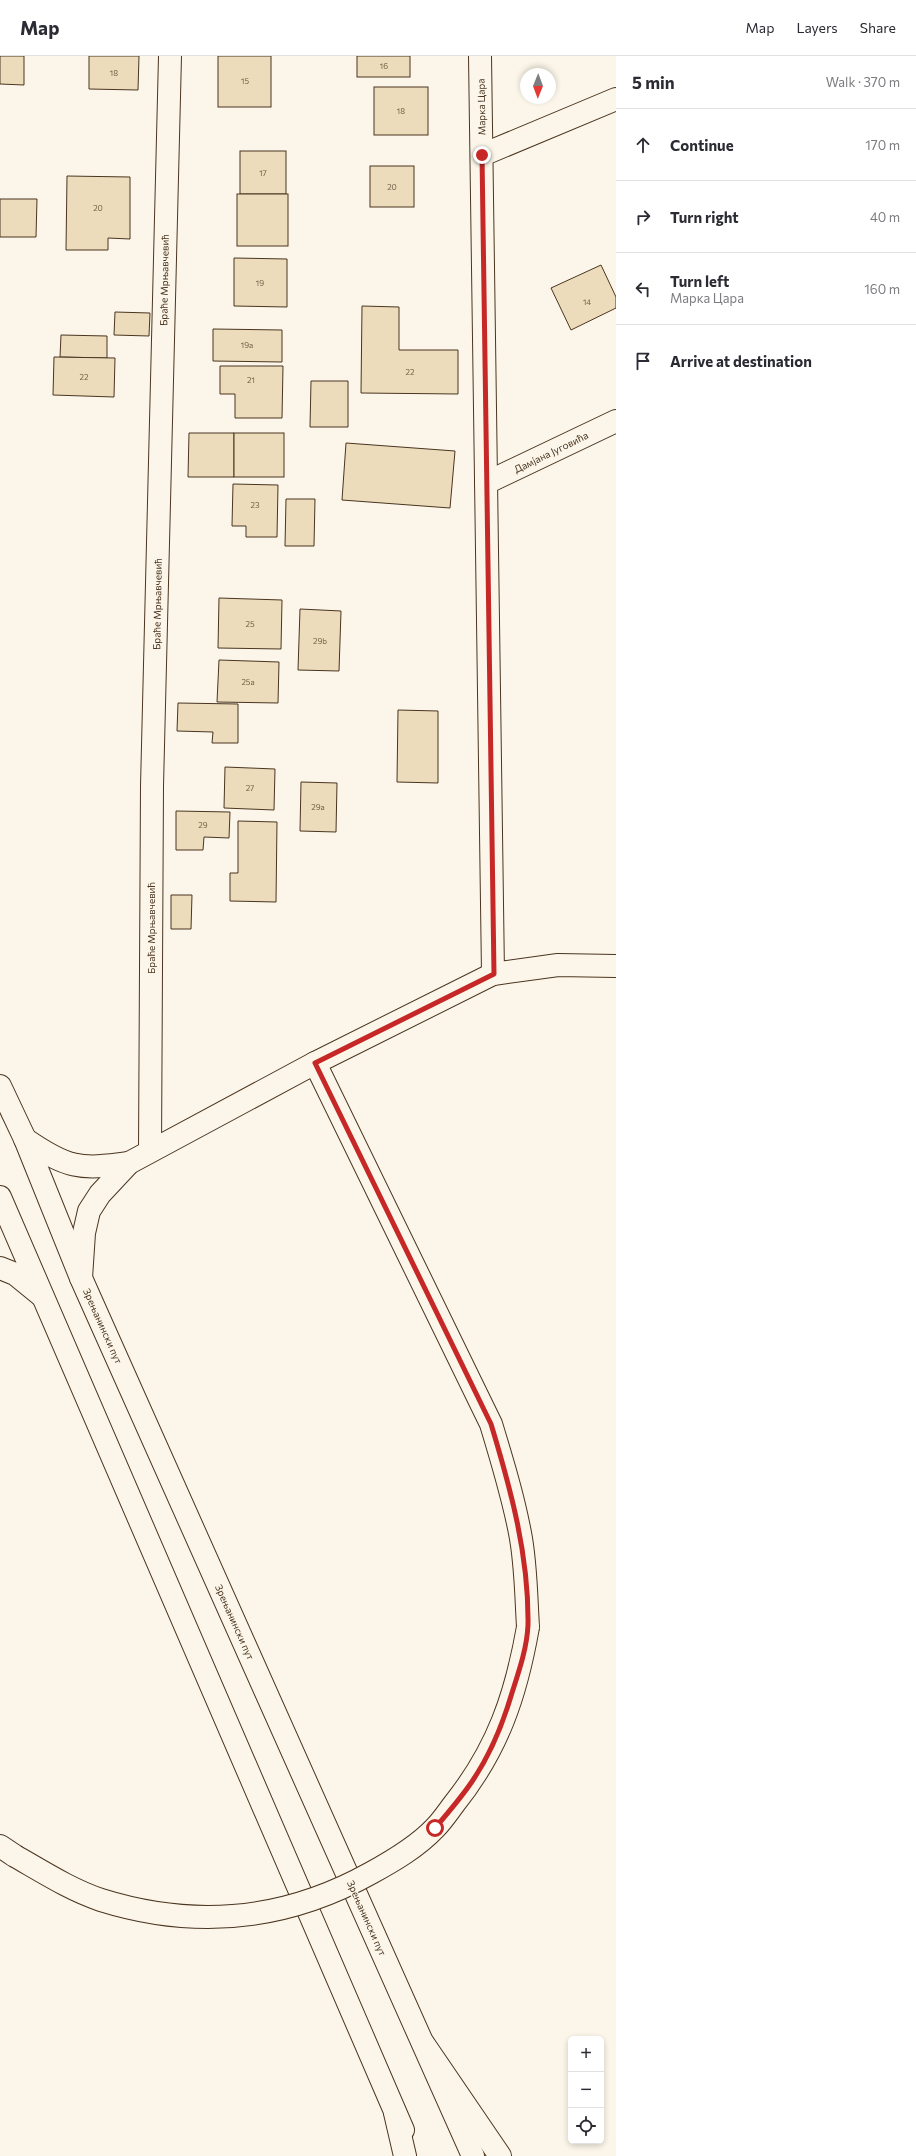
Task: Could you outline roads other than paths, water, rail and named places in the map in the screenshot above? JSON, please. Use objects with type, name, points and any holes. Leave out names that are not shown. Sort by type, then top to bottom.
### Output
[{"type":"main road","name":"Браће Мрњавчевић","points":[[150,1151],[152,786],[170,56]]},
{"type":"main road","name":"Марка Цара","points":[[480,56],[494,974]]},
{"type":"main road","points":[[482,155],[616,99]]},
{"type":"main road","name":"Дамјана Југовића","points":[[486,483],[616,421]]},
{"type":"main road","points":[[81,1278],[84,1233],[89,1210],[100,1194],[129,1163],[315,1063],[494,974],[558,965],[616,966]]},
{"type":"main road","points":[[8,1851],[57,1880],[99,1899],[142,1911],[192,1917],[224,1918],[271,1912],[319,1898],[356,1882],[394,1861],[435,1828],[471,1783],[502,1726],[521,1666],[528,1626],[526,1577],[521,1534],[509,1483],[491,1424],[315,1063]]},
{"type":"main road","name":"Зрењанински пут","points":[[0,1086],[26,1139],[81,1278],[473,2156]]},
{"type":"main road","points":[[26,1139],[52,1157],[69,1164],[90,1168],[129,1163]]},
{"type":"main road","points":[[0,1197],[415,2156]]},
{"type":"main road","points":[[0,1268],[15,1274],[45,1299]]},
{"type":"main road","points":[[423,2043],[500,2156]]},
{"type":"main road","points":[[396,2113],[405,2156]]}]
